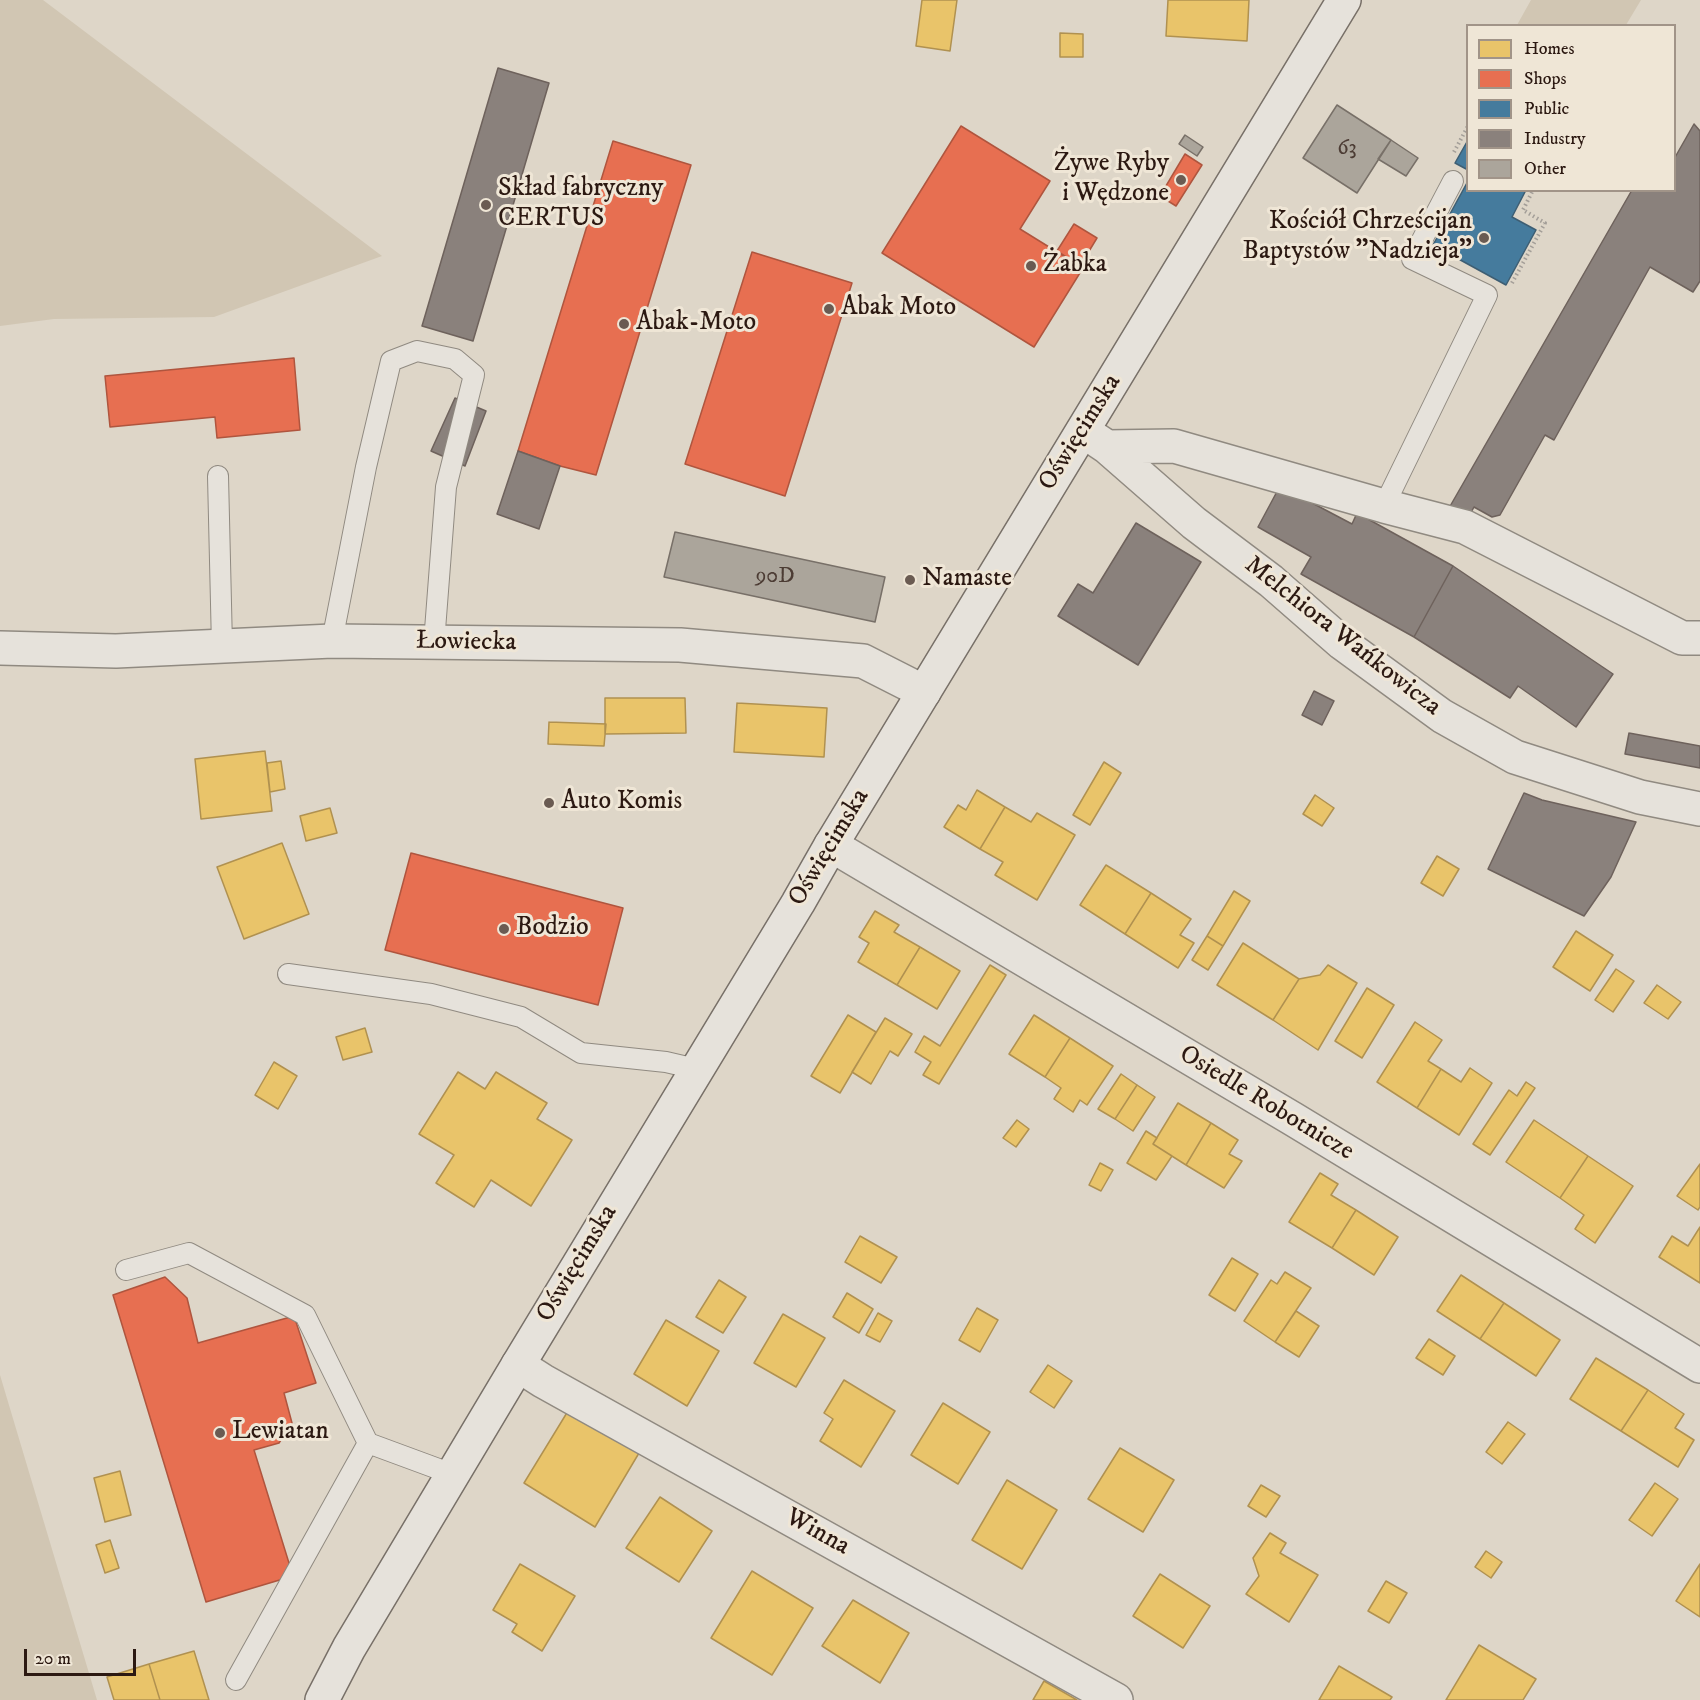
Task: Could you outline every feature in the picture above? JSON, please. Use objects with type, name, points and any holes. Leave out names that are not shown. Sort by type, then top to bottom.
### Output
[{"type":"street","name":"Oświęcimska","points":[[322,1700],[348,1648],[924,692],[1095,439],[1344,0]]},
{"type":"street","points":[[1095,439],[1174,446],[1466,527],[1682,638],[1700,638]]},
{"type":"street","name":"Melchiora Wańkowicza","points":[[1095,439],[1194,523],[1271,581],[1342,643],[1442,716],[1515,757],[1640,797],[1700,809]]},
{"type":"street","name":"Łowiecka","points":[[0,648],[116,651],[332,641],[680,645],[863,661],[924,692]]},
{"type":"street","name":"Osiedle Robotnicze","points":[[831,845],[1293,1119],[1700,1366]]},
{"type":"street","name":"Winna","points":[[518,1365],[564,1393],[1116,1700]]},
{"type":"lane","points":[[1384,506],[1487,295],[1412,259],[1453,181]]},
{"type":"lane","points":[[332,641],[366,467],[391,362],[417,351],[455,359],[474,375],[446,487],[434,643]]},
{"type":"lane","points":[[218,476],[222,646]]},
{"type":"lane","points":[[288,974],[431,994],[521,1017],[581,1053],[666,1062],[696,1069]]},
{"type":"lane","points":[[126,1270],[189,1253],[304,1315],[368,1443],[452,1474]]},
{"type":"lane","points":[[236,1680],[368,1443]]},
{"type":"path","points":[[1487,295],[1509,289],[1545,223],[1523,210],[1532,192]]},
{"type":"shaded area","points":[[0,0],[43,0],[382,256],[214,317],[54,319],[0,326]]},
{"type":"shaded area","points":[[1531,0],[1641,0],[1627,24],[1518,24]]},
{"type":"shaded area","points":[[0,1375],[97,1700],[0,1700]]},
{"type":"building: Homes","points":[[922,0],[957,0],[950,51],[916,46]]},
{"type":"building: Homes","points":[[1168,0],[1249,0],[1247,41],[1166,36]]},
{"type":"building: Homes","points":[[1060,33],[1083,34],[1083,57],[1060,57]]},
{"type":"building: Homes","points":[[605,698],[685,698],[686,733],[605,734]]},
{"type":"building: Homes","points":[[737,703],[827,708],[824,757],[734,752]]},
{"type":"building: Homes","points":[[549,722],[606,724],[604,746],[548,744]]},
{"type":"building: Homes","points":[[265,751],[272,811],[201,819],[195,759]]},
{"type":"building: Homes","points":[[281,761],[285,789],[270,792],[267,763]]},
{"type":"building: Homes","points":[[1104,762],[1121,773],[1090,825],[1073,815]]},
{"type":"building: Homes","points":[[977,790],[1005,807],[980,849],[944,827],[958,805],[966,810]]},
{"type":"building: Homes","points":[[1315,795],[1334,808],[1322,826],[1303,814]]},
{"type":"building: Homes","points":[[1005,807],[1031,822],[1037,813],[1075,835],[1037,900],[995,875],[1003,862],[980,849]]},
{"type":"building: Homes","points":[[330,808],[337,833],[306,841],[300,816]]},
{"type":"building: Homes","points":[[282,843],[309,914],[244,939],[217,867]]},
{"type":"building: Homes","points":[[1437,856],[1459,869],[1443,896],[1421,883]]},
{"type":"building: Homes","points":[[1106,865],[1151,893],[1125,934],[1080,905]]},
{"type":"building: Homes","points":[[1234,891],[1250,901],[1223,946],[1207,936]]},
{"type":"building: Homes","points":[[1151,893],[1191,919],[1180,935],[1194,943],[1178,968],[1125,934]]},
{"type":"building: Homes","points":[[875,911],[899,925],[894,932],[920,947],[897,985],[858,962],[869,943],[859,937]]},
{"type":"building: Homes","points":[[1576,931],[1613,955],[1590,991],[1553,967]]},
{"type":"building: Homes","points":[[1207,936],[1223,946],[1208,970],[1192,960]]},
{"type":"building: Homes","points":[[1243,943],[1299,979],[1273,1020],[1217,985]]},
{"type":"building: Homes","points":[[920,947],[960,971],[937,1009],[897,985]]},
{"type":"building: Homes","points":[[990,965],[1006,975],[939,1084],[923,1075],[931,1062],[915,1052],[924,1036],[940,1046]]},
{"type":"building: Homes","points":[[1328,965],[1357,983],[1318,1050],[1273,1020],[1299,979],[1320,975]]},
{"type":"building: Homes","points":[[1616,969],[1634,981],[1613,1012],[1595,1000]]},
{"type":"building: Homes","points":[[1657,985],[1681,1002],[1668,1019],[1644,1003]]},
{"type":"building: Homes","points":[[1367,988],[1394,1005],[1362,1058],[1335,1041]]},
{"type":"building: Homes","points":[[848,1015],[876,1032],[840,1093],[811,1076]]},
{"type":"building: Homes","points":[[1034,1015],[1070,1038],[1045,1077],[1009,1054]]},
{"type":"building: Homes","points":[[885,1018],[912,1034],[898,1056],[890,1051],[871,1084],[852,1072]]},
{"type":"building: Homes","points":[[1415,1022],[1442,1040],[1428,1061],[1441,1069],[1417,1108],[1377,1082]]},
{"type":"building: Homes","points":[[365,1028],[372,1052],[343,1060],[336,1037]]},
{"type":"building: Homes","points":[[1070,1038],[1113,1066],[1087,1105],[1080,1100],[1073,1112],[1054,1099],[1061,1088],[1045,1077]]},
{"type":"building: Homes","points":[[274,1062],[297,1076],[278,1109],[255,1095]]},
{"type":"building: Homes","points":[[1470,1068],[1492,1083],[1459,1135],[1417,1108],[1441,1069],[1461,1082]]},
{"type":"building: Homes","points":[[458,1072],[485,1089],[496,1072],[547,1103],[537,1119],[572,1140],[531,1206],[491,1180],[474,1207],[436,1183],[454,1155],[419,1134]]},
{"type":"building: Homes","points":[[1121,1074],[1137,1085],[1115,1119],[1098,1109]]},
{"type":"building: Homes","points":[[1526,1082],[1535,1088],[1490,1155],[1473,1144],[1509,1090],[1517,1096]]},
{"type":"building: Homes","points":[[1137,1085],[1155,1097],[1133,1131],[1115,1119]]},
{"type":"building: Homes","points":[[1178,1103],[1211,1123],[1186,1165],[1153,1144]]},
{"type":"building: Homes","points":[[1017,1120],[1029,1129],[1016,1147],[1003,1138]]},
{"type":"building: Homes","points":[[1534,1120],[1588,1156],[1560,1198],[1506,1162]]},
{"type":"building: Homes","points":[[1211,1123],[1238,1140],[1229,1154],[1242,1161],[1224,1188],[1186,1165]]},
{"type":"building: Homes","points":[[1146,1131],[1157,1138],[1153,1144],[1172,1156],[1156,1180],[1127,1163]]},
{"type":"building: Homes","points":[[1588,1156],[1633,1186],[1595,1243],[1575,1229],[1584,1215],[1560,1198]]},
{"type":"building: Homes","points":[[1100,1163],[1113,1170],[1101,1191],[1089,1185]]},
{"type":"building: Homes","points":[[1700,1164],[1700,1207],[1698,1210],[1677,1196]]},
{"type":"building: Homes","points":[[1320,1173],[1338,1184],[1331,1195],[1356,1210],[1332,1248],[1289,1222]]},
{"type":"building: Homes","points":[[1356,1210],[1398,1237],[1374,1275],[1332,1248]]},
{"type":"building: Homes","points":[[1700,1227],[1700,1283],[1659,1257],[1672,1236],[1688,1246]]},
{"type":"building: Homes","points":[[860,1236],[897,1257],[881,1283],[845,1262]]},
{"type":"building: Homes","points":[[1232,1258],[1258,1274],[1235,1311],[1209,1295]]},
{"type":"building: Homes","points":[[1285,1272],[1311,1288],[1275,1342],[1244,1321],[1271,1280],[1277,1284]]},
{"type":"building: Homes","points":[[1461,1275],[1504,1303],[1480,1339],[1437,1311]]},
{"type":"building: Homes","points":[[719,1280],[746,1297],[723,1333],[696,1317]]},
{"type":"building: Homes","points":[[847,1293],[873,1309],[859,1333],[833,1317]]},
{"type":"building: Homes","points":[[1504,1303],[1560,1340],[1536,1376],[1480,1339]]},
{"type":"building: Homes","points":[[977,1308],[998,1320],[980,1352],[959,1340]]},
{"type":"building: Homes","points":[[1296,1311],[1319,1326],[1299,1357],[1275,1342]]},
{"type":"building: Homes","points":[[878,1313],[892,1321],[880,1342],[866,1335]]},
{"type":"building: Homes","points":[[783,1314],[825,1338],[796,1387],[754,1363]]},
{"type":"building: Homes","points":[[666,1320],[719,1351],[687,1406],[634,1374]]},
{"type":"building: Homes","points":[[1429,1339],[1455,1356],[1443,1375],[1416,1358]]},
{"type":"building: Homes","points":[[1596,1358],[1648,1390],[1621,1431],[1570,1399]]},
{"type":"building: Homes","points":[[1048,1365],[1072,1381],[1054,1408],[1030,1392]]},
{"type":"building: Homes","points":[[844,1380],[895,1411],[861,1467],[820,1441],[833,1419],[824,1413]]},
{"type":"building: Homes","points":[[1648,1390],[1684,1414],[1675,1428],[1694,1440],[1678,1467],[1621,1431]]},
{"type":"building: Homes","points":[[943,1403],[990,1432],[958,1484],[911,1455]]},
{"type":"building: Homes","points":[[568,1411],[639,1453],[595,1527],[524,1483]]},
{"type":"building: Homes","points":[[1508,1422],[1525,1434],[1502,1464],[1486,1452]]},
{"type":"building: Homes","points":[[1120,1448],[1174,1480],[1143,1532],[1088,1499]]},
{"type":"building: Homes","points":[[120,1471],[131,1515],[105,1522],[94,1478]]},
{"type":"building: Homes","points":[[1007,1480],[1057,1510],[1022,1569],[972,1540]]},
{"type":"building: Homes","points":[[1655,1483],[1678,1499],[1652,1536],[1629,1520]]},
{"type":"building: Homes","points":[[1261,1485],[1280,1496],[1266,1517],[1248,1506]]},
{"type":"building: Homes","points":[[660,1497],[712,1531],[679,1582],[626,1548]]},
{"type":"building: Homes","points":[[1270,1533],[1286,1543],[1280,1553],[1318,1575],[1289,1622],[1246,1594],[1259,1576],[1253,1558]]},
{"type":"building: Homes","points":[[110,1540],[119,1568],[105,1573],[96,1545]]},
{"type":"building: Homes","points":[[1486,1551],[1502,1562],[1491,1578],[1475,1567]]},
{"type":"building: Homes","points":[[520,1564],[575,1596],[542,1651],[512,1632],[517,1624],[493,1610]]},
{"type":"building: Homes","points":[[1700,1564],[1700,1617],[1676,1601]]},
{"type":"building: Homes","points":[[752,1571],[813,1608],[772,1675],[711,1638]]},
{"type":"building: Homes","points":[[1160,1574],[1210,1606],[1183,1648],[1133,1616]]},
{"type":"building: Homes","points":[[1386,1581],[1407,1593],[1389,1623],[1368,1611]]},
{"type":"building: Homes","points":[[853,1600],[909,1633],[880,1683],[822,1646]]},
{"type":"building: Homes","points":[[1479,1645],[1536,1679],[1523,1700],[1446,1700]]},
{"type":"building: Homes","points":[[194,1651],[209,1700],[160,1700],[149,1664]]},
{"type":"building: Homes","points":[[149,1664],[160,1700],[114,1700],[107,1677]]},
{"type":"building: Homes","points":[[1339,1666],[1392,1697],[1390,1700],[1319,1700]]},
{"type":"building: Homes","points":[[1044,1681],[1077,1700],[1033,1700]]},
{"type":"building: Shops","points":[[961,126],[1050,181],[1020,229],[1083,268],[1034,347],[882,253]]},
{"type":"building: Shops","points":[[613,141],[691,165],[596,475],[560,466],[518,451]]},
{"type":"building: Shops","name":"Żywe Ryby i Wędzone","points":[[1185,154],[1202,165],[1176,206],[1160,196]]},
{"type":"building: Shops","points":[[1074,224],[1097,238],[1080,266],[1057,251]]},
{"type":"building: Shops","points":[[752,252],[852,283],[785,496],[685,464]]},
{"type":"building: Shops","points":[[294,358],[300,430],[217,438],[215,417],[110,427],[105,376]]},
{"type":"building: Shops","name":"Bodzio","points":[[411,853],[623,908],[598,1005],[385,950]]},
{"type":"building: Shops","name":"Lewiatan","points":[[165,1277],[187,1298],[198,1343],[294,1316],[316,1383],[284,1393],[292,1423],[279,1443],[254,1450],[293,1576],[206,1602],[113,1295]]},
{"type":"building: Public","name":"Kościół Chrześcijan Baptystów \"Nadzieja\"","points":[[1466,144],[1466,169],[1455,163]]},
{"type":"building: Public","name":"Kościół Chrześcijan Baptystów \"Nadzieja\"","points":[[1466,185],[1466,192],[1525,192],[1512,217],[1536,230],[1506,285],[1433,245]]},
{"type":"building: Industry","name":"Skład fabryczny CERTUS","points":[[498,68],[549,83],[473,341],[422,326]]},
{"type":"building: Industry","points":[[1694,124],[1700,131],[1700,281],[1693,292],[1650,267],[1554,440],[1545,435],[1500,515],[1492,517],[1474,507],[1468,518],[1449,508],[1631,192],[1676,192],[1676,156]]},
{"type":"building: Industry","points":[[455,398],[486,411],[465,466],[431,451]]},
{"type":"building: Industry","points":[[518,451],[560,466],[539,529],[497,514]]},
{"type":"building: Industry","points":[[1280,486],[1352,524],[1357,513],[1453,566],[1414,637],[1301,574],[1311,557],[1258,527]]},
{"type":"building: Industry","points":[[1136,523],[1201,562],[1138,665],[1058,616],[1078,584],[1093,593]]},
{"type":"building: Industry","points":[[1453,566],[1613,674],[1576,727],[1518,686],[1510,698],[1414,637]]},
{"type":"building: Industry","points":[[1314,691],[1334,701],[1322,725],[1302,715]]},
{"type":"building: Industry","points":[[1629,733],[1700,746],[1700,768],[1625,754]]},
{"type":"building: Industry","points":[[1524,793],[1542,800],[1636,822],[1611,877],[1584,916],[1488,869]]},
{"type":"building: Other","points":[[1337,105],[1391,140],[1357,193],[1303,158]]},
{"type":"building: Other","points":[[1185,135],[1203,147],[1197,156],[1179,144]]},
{"type":"building: Other","points":[[1391,140],[1418,158],[1406,176],[1378,159]]},
{"type":"building: Other","points":[[675,532],[885,577],[875,622],[664,577]]},
{"type":"place","name":"Żywe Ryby i Wędzone","points":[[1181,180]]},
{"type":"place","name":"Skład fabryczny CERTUS","points":[[486,205]]},
{"type":"place","name":"Kościół Chrześcijan Baptystów \"Nadzieja\"","points":[[1484,238]]},
{"type":"place","name":"Żabka","points":[[1031,266]]},
{"type":"place","name":"Abak Moto","points":[[829,309]]},
{"type":"place","name":"Abak-Moto","points":[[624,324]]},
{"type":"place","name":"Namaste","points":[[910,580]]},
{"type":"place","name":"Auto Komis","points":[[549,803]]},
{"type":"place","name":"Bodzio","points":[[504,929]]},
{"type":"place","name":"Lewiatan","points":[[220,1433]]}]
